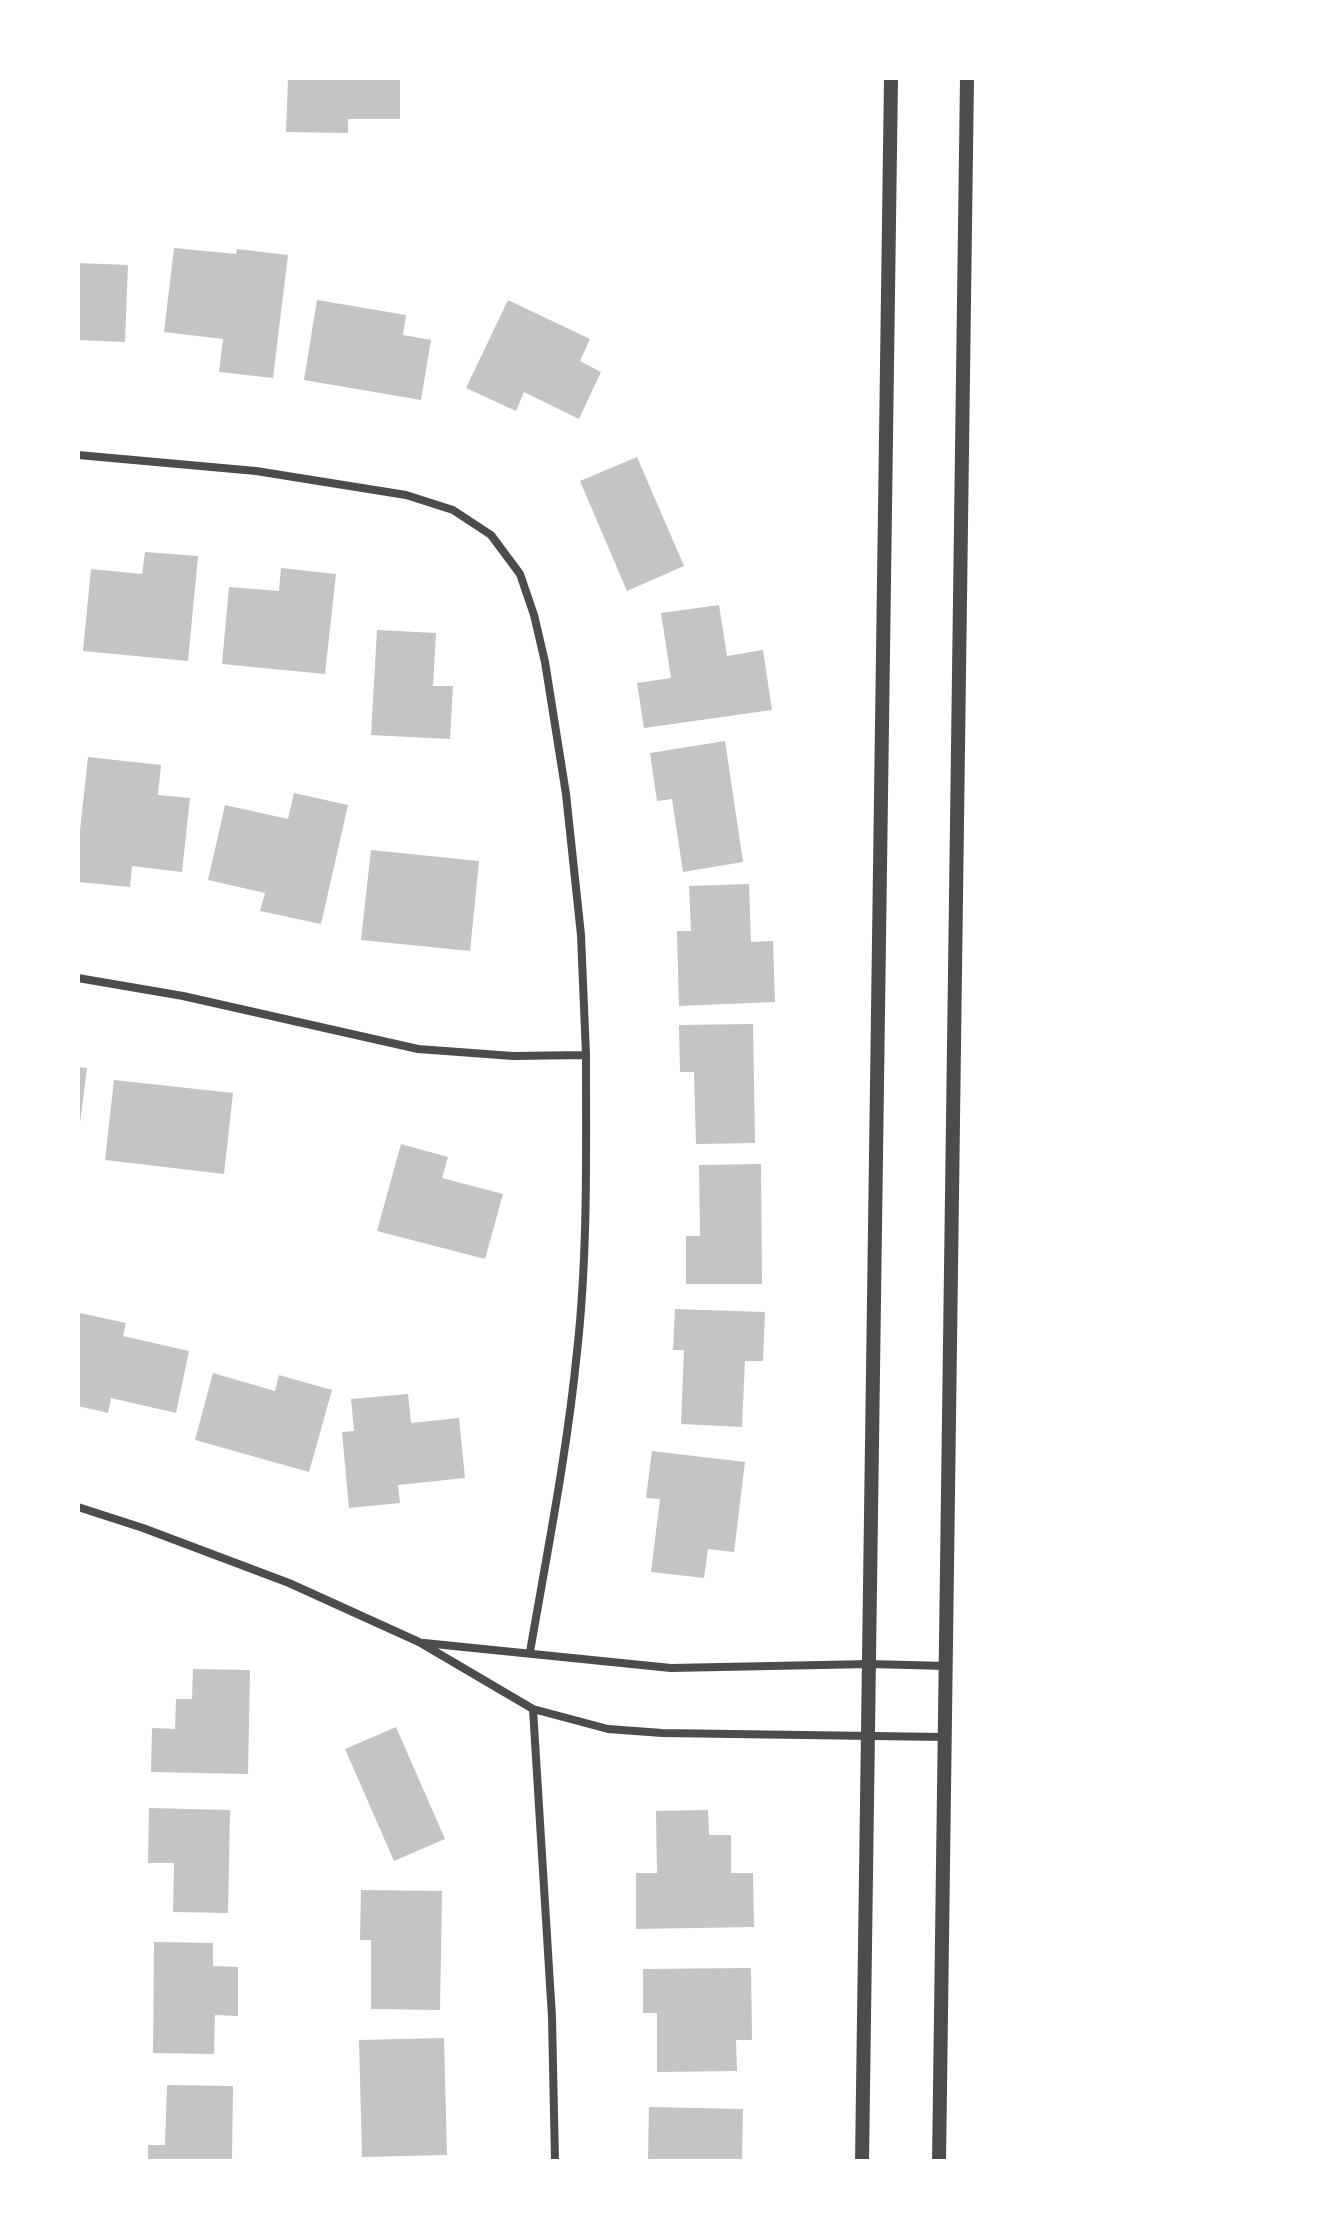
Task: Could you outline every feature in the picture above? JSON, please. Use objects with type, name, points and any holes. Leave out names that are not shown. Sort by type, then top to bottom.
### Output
[{"type":"street","points":[[862,2161],[891,78]]},
{"type":"street","points":[[939,2161],[967,78]]},
{"type":"street","points":[[78,455],[256,471],[406,495],[453,510],[491,535],[520,574],[545,662],[566,794],[580,919],[586,1055],[587,1203],[578,1350],[565,1454],[530,1652]]},
{"type":"street","points":[[78,978],[183,996],[418,1049],[513,1056],[586,1055]]},
{"type":"street","points":[[78,1508],[143,1528],[289,1583],[419,1642],[533,1709],[608,1729],[662,1733],[944,1737]]},
{"type":"street","points":[[419,1642],[671,1668],[870,1664],[946,1666]]},
{"type":"street","points":[[533,1709],[552,2017],[555,2161]]},
{"type":"building","points":[[288,78],[400,78],[400,119],[348,119],[348,133],[286,132]]},
{"type":"building","points":[[174,248],[236,254],[237,249],[288,255],[273,378],[219,372],[223,339],[164,332]]},
{"type":"building","points":[[78,263],[128,265],[125,342],[78,340]]},
{"type":"building","points":[[317,300],[406,315],[403,335],[431,340],[421,400],[304,380]]},
{"type":"building","points":[[508,300],[590,339],[580,361],[601,372],[579,419],[524,392],[516,411],[466,388]]},
{"type":"building","points":[[637,457],[684,566],[627,591],[580,481]]},
{"type":"building","points":[[145,552],[198,556],[188,661],[83,651],[91,569],[142,574]]},
{"type":"building","points":[[281,568],[336,574],[325,674],[222,664],[229,587],[279,591]]},
{"type":"building","points":[[719,605],[727,656],[763,650],[772,710],[644,728],[637,683],[671,678],[661,613]]},
{"type":"building","points":[[377,630],[436,633],[433,686],[453,686],[450,739],[371,735]]},
{"type":"building","points":[[725,741],[743,862],[683,872],[672,799],[657,801],[650,753]]},
{"type":"building","points":[[88,757],[161,765],[158,795],[190,798],[182,872],[132,866],[130,887],[78,882],[78,849]]},
{"type":"building","points":[[294,793],[348,805],[321,924],[260,911],[265,893],[208,880],[225,805],[288,819]]},
{"type":"building","points":[[371,850],[479,861],[470,951],[361,940]]},
{"type":"building","points":[[749,884],[751,942],[773,941],[775,1002],[679,1006],[677,931],[691,931],[689,886]]},
{"type":"building","points":[[753,1024],[755,1143],[696,1144],[694,1072],[680,1072],[679,1025]]},
{"type":"building","points":[[78,1067],[87,1068],[80,1123],[78,1123]]},
{"type":"building","points":[[114,1080],[233,1093],[224,1174],[105,1160]]},
{"type":"building","points":[[401,1144],[448,1157],[442,1178],[503,1194],[485,1259],[377,1231]]},
{"type":"building","points":[[761,1164],[762,1284],[686,1284],[686,1236],[700,1236],[699,1165]]},
{"type":"building","points":[[675,1309],[765,1312],[763,1361],[745,1361],[742,1427],[681,1424],[684,1350],[673,1350]]},
{"type":"building","points":[[80,1313],[126,1323],[123,1336],[189,1351],[176,1413],[111,1398],[108,1413],[78,1406]]},
{"type":"building","points":[[213,1373],[275,1391],[279,1375],[332,1390],[309,1472],[195,1440]]},
{"type":"building","points":[[408,1394],[411,1423],[459,1418],[465,1478],[398,1485],[400,1503],[349,1508],[342,1432],[354,1431],[351,1399]]},
{"type":"building","points":[[652,1451],[745,1462],[734,1552],[708,1549],[704,1578],[651,1572],[660,1499],[646,1498]]},
{"type":"building","points":[[193,1669],[250,1670],[248,1774],[151,1772],[152,1728],[175,1729],[176,1699],[192,1699]]},
{"type":"building","points":[[396,1727],[445,1839],[394,1861],[345,1749]]},
{"type":"building","points":[[149,1808],[230,1810],[228,1913],[173,1912],[174,1863],[148,1863]]},
{"type":"building","points":[[708,1810],[709,1835],[731,1835],[731,1873],[753,1873],[754,1927],[636,1929],[636,1873],[657,1873],[656,1811]]},
{"type":"building","points":[[361,1890],[442,1891],[440,2010],[371,2009],[371,1940],[360,1940]]},
{"type":"building","points":[[154,1942],[213,1943],[213,1966],[238,1967],[238,2016],[215,2015],[214,2054],[153,2053]]},
{"type":"building","points":[[751,1968],[752,2040],[736,2040],[737,2071],[657,2072],[657,2013],[643,2013],[643,1969]]},
{"type":"building","points":[[444,2038],[447,2155],[362,2157],[359,2040]]},
{"type":"building","points":[[167,2085],[233,2086],[232,2161],[148,2161],[148,2145],[165,2145]]},
{"type":"building","points":[[649,2107],[743,2109],[742,2161],[648,2161]]}]
